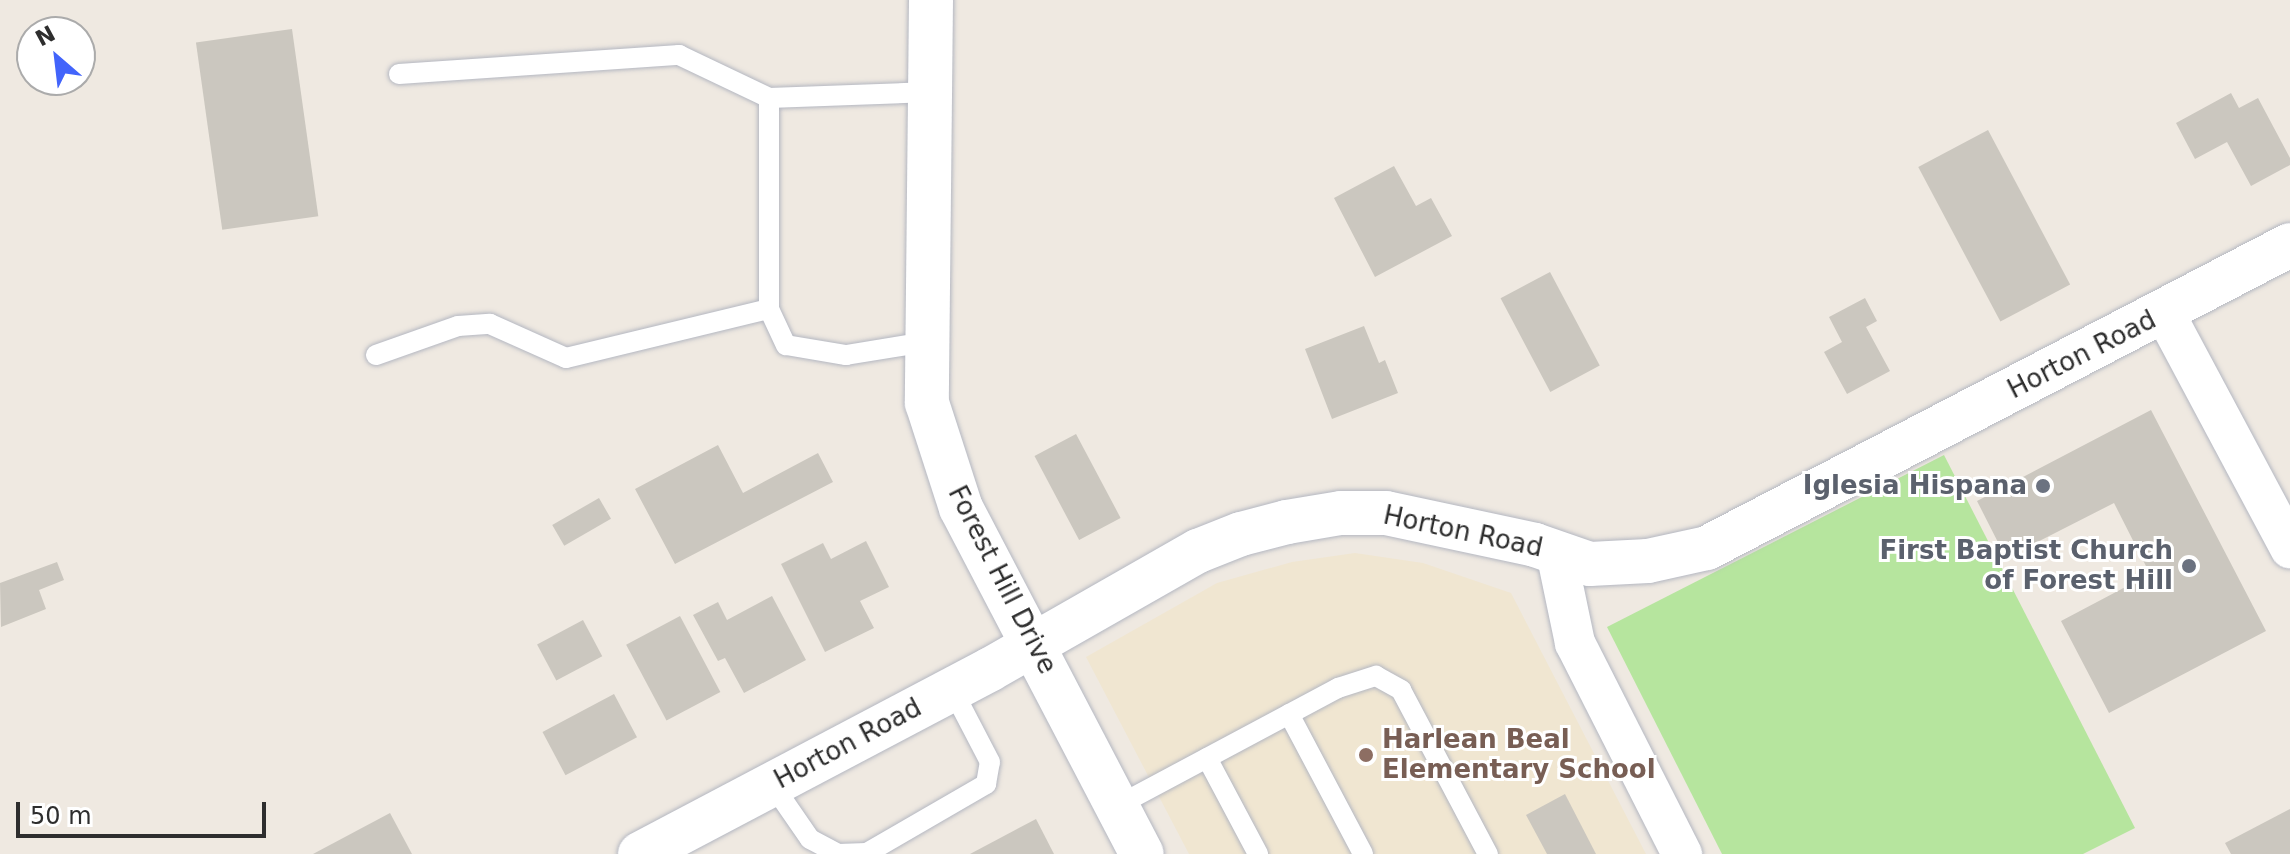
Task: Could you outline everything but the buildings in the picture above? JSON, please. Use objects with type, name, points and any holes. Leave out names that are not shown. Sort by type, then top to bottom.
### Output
[{"type":"street","name":"Forest Hill Drive","points":[[931,0],[925,342],[927,403],[961,508],[1142,854]]},
{"type":"street","name":"Horton Road","points":[[640,854],[952,689],[1198,551],[1287,522],[1341,513],[1386,513],[1556,552],[1590,564],[1648,561],[1707,548],[2290,245]]},
{"type":"street","points":[[2164,312],[2290,548]]},
{"type":"street","points":[[1556,552],[1575,643],[1682,854]]},
{"type":"lane","points":[[399,74],[679,55],[769,98],[930,92]]},
{"type":"lane","points":[[769,98],[769,309],[786,345],[846,355],[925,342]]},
{"type":"lane","points":[[376,355],[458,326],[490,324],[566,358],[769,309]]},
{"type":"lane","points":[[1117,806],[1338,688],[1376,676],[1401,690],[1488,854]]},
{"type":"lane","points":[[772,784],[810,839],[838,854],[867,853],[986,784],[990,762],[952,689]]},
{"type":"lane","points":[[1289,714],[1363,854]]},
{"type":"lane","points":[[1207,758],[1258,854]]},
{"type":"shaded area","name":"Harlean Beal Elementary School","points":[[1355,553],[1423,563],[1511,593],[1646,854],[1189,854],[1086,657],[1217,583],[1292,562]]},
{"type":"green space","points":[[1944,455],[2135,828],[2083,854],[1722,854],[1607,627]]},
{"type":"place","name":"Iglesia Hispana","points":[[2043,486]]},
{"type":"place","name":"First Baptist Church of Forest Hill","points":[[2189,566]]},
{"type":"place","name":"Harlean Beal Elementary School","points":[[1366,755]]}]
